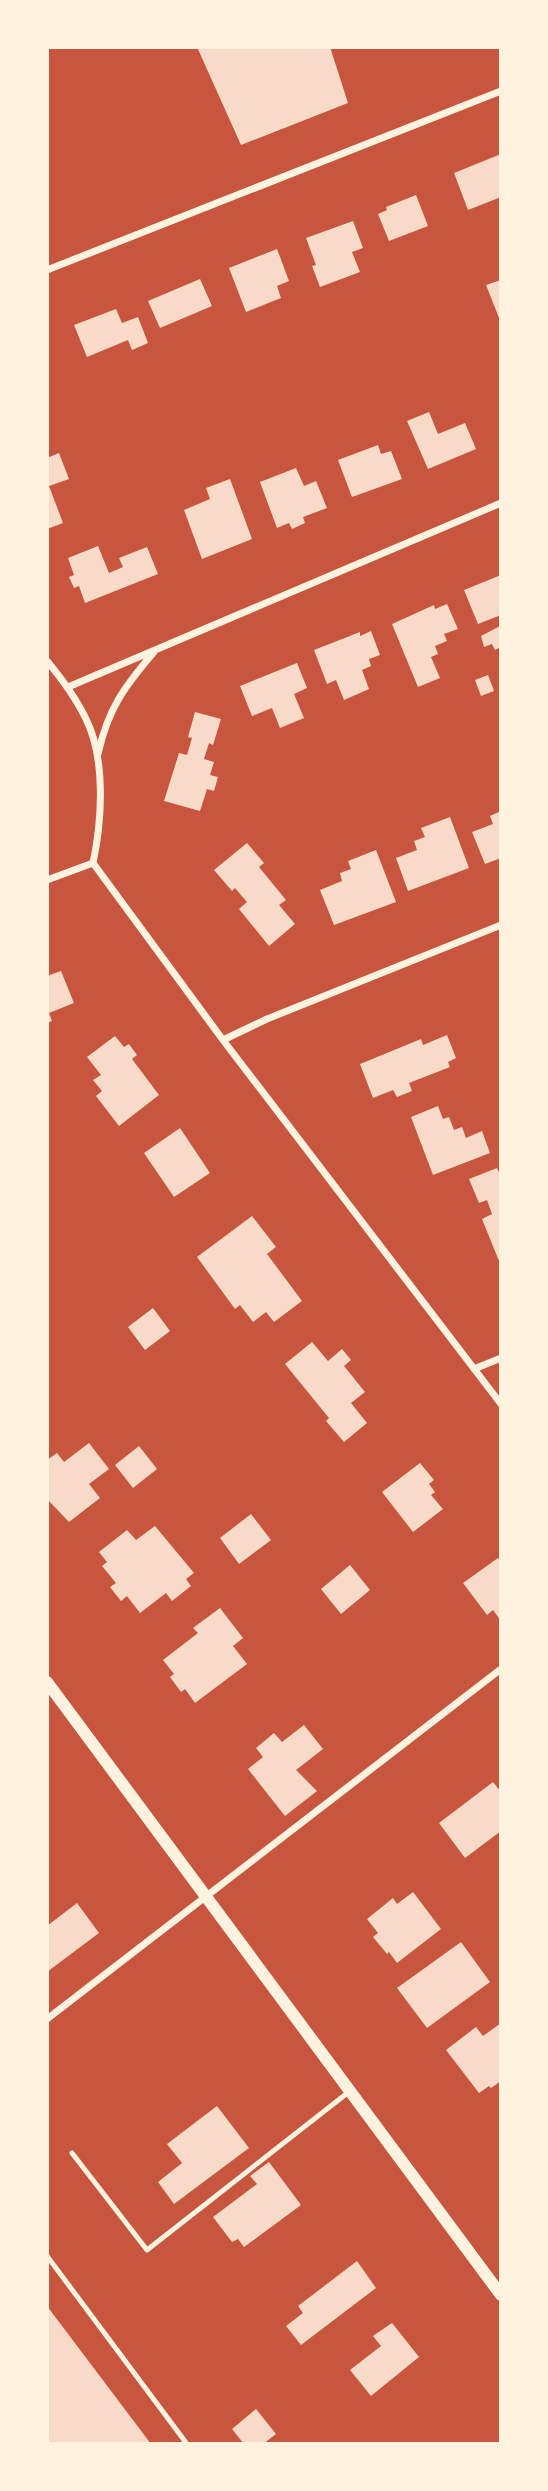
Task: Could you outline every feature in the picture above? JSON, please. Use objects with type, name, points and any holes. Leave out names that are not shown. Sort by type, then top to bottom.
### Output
[{"type":"street","points":[[47,270],[501,90]]},
{"type":"street","points":[[68,687],[501,503]]},
{"type":"street","points":[[97,758],[105,723],[126,685],[156,649]]},
{"type":"street","points":[[47,660],[68,687],[88,722],[97,758],[101,802],[93,863],[223,1040],[501,1404]]},
{"type":"street","points":[[47,880],[93,863]]},
{"type":"street","points":[[223,1040],[267,1019],[501,925]]},
{"type":"street","points":[[474,1369],[501,1358]]},
{"type":"street","points":[[47,2019],[501,1669]]},
{"type":"street","points":[[47,1682],[501,2295]]},
{"type":"lane","points":[[72,2153],[147,2250],[350,2091]]},
{"type":"lane","points":[[47,2256],[187,2444]]},
{"type":"building","points":[[197,47],[330,47],[348,103],[241,145]]},
{"type":"building","points":[[501,154],[501,197],[468,210],[454,173]]},
{"type":"building","points":[[416,195],[428,226],[389,241],[378,214],[387,210],[386,207]]},
{"type":"building","points":[[353,221],[363,248],[352,252],[360,272],[320,287],[312,266],[316,265],[306,238]]},
{"type":"building","points":[[277,249],[289,281],[277,286],[281,298],[246,312],[229,268]]},
{"type":"building","points":[[200,279],[212,306],[160,328],[148,301]]},
{"type":"building","points":[[501,280],[501,323],[486,285]]},
{"type":"building","points":[[116,309],[122,323],[138,317],[148,343],[132,350],[128,340],[87,357],[74,325]]},
{"type":"building","points":[[429,412],[438,434],[465,423],[476,449],[428,469],[407,421]]},
{"type":"building","points":[[378,445],[381,454],[391,451],[402,479],[352,497],[338,460]]},
{"type":"building","points":[[59,453],[69,479],[49,486],[63,523],[47,529],[47,458]]},
{"type":"building","points":[[296,468],[304,486],[316,481],[327,508],[303,517],[305,523],[292,529],[289,523],[277,528],[260,482]]},
{"type":"building","points":[[230,479],[252,539],[202,559],[184,510],[210,499],[206,488]]},
{"type":"building","points":[[98,546],[109,573],[123,567],[119,558],[147,547],[158,574],[85,603],[79,586],[74,588],[69,577],[74,575],[68,558]]},
{"type":"building","points":[[501,575],[501,615],[478,624],[464,590]]},
{"type":"building","points":[[447,604],[458,629],[444,634],[447,641],[435,646],[438,654],[431,657],[440,678],[418,687],[392,624],[434,605],[435,609]]},
{"type":"building","points":[[500,626],[501,647],[495,650],[492,644],[484,647],[481,636]]},
{"type":"building","points":[[371,631],[380,655],[369,659],[371,666],[362,670],[369,689],[344,700],[336,680],[327,684],[314,650],[360,632],[360,636]]},
{"type":"building","points":[[297,663],[307,688],[294,694],[304,718],[280,728],[272,708],[252,716],[240,686]]},
{"type":"building","points":[[488,675],[494,691],[481,696],[475,680]]},
{"type":"building","points":[[195,712],[221,719],[213,745],[209,743],[204,759],[214,762],[210,775],[218,777],[214,791],[207,789],[200,811],[164,801],[179,753],[187,755],[192,738],[188,737]]},
{"type":"building","points":[[501,811],[501,858],[485,864],[472,832],[493,824],[490,816]]},
{"type":"building","points":[[450,817],[469,868],[408,891],[396,858],[417,850],[414,841],[425,837],[421,828]]},
{"type":"building","points":[[247,843],[264,863],[259,867],[286,900],[279,905],[295,924],[269,946],[239,909],[247,902],[235,888],[232,891],[214,870]]},
{"type":"building","points":[[376,850],[396,902],[334,925],[320,890],[342,881],[340,873],[351,869],[348,861]]},
{"type":"building","points":[[61,971],[74,1003],[49,1013],[52,1021],[47,1023],[47,976]]},
{"type":"building","points":[[447,1035],[456,1058],[448,1062],[450,1067],[409,1083],[412,1091],[397,1097],[393,1090],[373,1098],[360,1064],[421,1039],[423,1045]]},
{"type":"building","points":[[115,1036],[124,1047],[129,1044],[137,1055],[132,1059],[159,1095],[119,1126],[96,1096],[102,1091],[93,1080],[101,1075],[87,1057]]},
{"type":"building","points":[[438,1106],[443,1119],[449,1117],[454,1130],[462,1127],[466,1138],[482,1131],[490,1153],[433,1175],[411,1117]]},
{"type":"building","points":[[180,1128],[210,1173],[174,1197],[144,1153]]},
{"type":"building","points":[[497,1168],[501,1177],[501,1266],[482,1219],[492,1214],[487,1200],[479,1203],[469,1179]]},
{"type":"building","points":[[252,1216],[276,1247],[267,1254],[302,1301],[274,1322],[266,1312],[253,1322],[240,1305],[235,1309],[197,1257]]},
{"type":"building","points":[[153,1308],[170,1331],[145,1350],[128,1327]]},
{"type":"building","points":[[312,1342],[328,1361],[342,1349],[351,1360],[344,1366],[365,1392],[351,1403],[367,1423],[344,1442],[326,1421],[329,1418],[285,1364]]},
{"type":"building","points":[[89,1443],[109,1469],[89,1484],[100,1498],[69,1522],[47,1499],[47,1460],[57,1453],[64,1462]]},
{"type":"building","points":[[139,1446],[157,1469],[133,1488],[115,1465]]},
{"type":"building","points":[[420,1463],[434,1480],[429,1484],[435,1492],[431,1495],[443,1509],[413,1532],[382,1492]]},
{"type":"building","points":[[251,1514],[271,1540],[239,1564],[220,1538]]},
{"type":"building","points":[[155,1526],[194,1573],[186,1579],[191,1586],[172,1601],[166,1593],[140,1613],[127,1596],[121,1601],[110,1587],[116,1583],[102,1566],[107,1562],[99,1552],[127,1530],[136,1540]]},
{"type":"building","points":[[498,1558],[501,1562],[501,1621],[493,1610],[487,1615],[463,1583]]},
{"type":"building","points":[[350,1565],[370,1590],[341,1614],[321,1589]]},
{"type":"building","points":[[220,1608],[243,1638],[233,1646],[247,1664],[195,1703],[185,1689],[181,1692],[170,1677],[174,1674],[163,1660],[198,1633],[193,1628]]},
{"type":"building","points":[[304,1725],[323,1749],[296,1770],[317,1791],[285,1816],[248,1769],[263,1757],[256,1748],[274,1733],[282,1742]]},
{"type":"building","points":[[493,1782],[501,1792],[501,1831],[465,1858],[439,1823]]},
{"type":"building","points":[[413,1892],[441,1929],[397,1963],[373,1937],[378,1933],[367,1919],[393,1898],[397,1904]]},
{"type":"building","points":[[77,1903],[99,1933],[47,1972],[47,1926]]},
{"type":"building","points":[[461,1942],[490,1982],[427,2028],[397,1988]]},
{"type":"building","points":[[501,2023],[501,2081],[479,2093],[446,2050],[476,2027],[483,2036]]},
{"type":"building","points":[[217,2106],[249,2148],[174,2204],[158,2182],[182,2163],[167,2144]]},
{"type":"building","points":[[269,2162],[301,2205],[244,2247],[238,2239],[232,2242],[213,2217],[257,2184],[250,2176]]},
{"type":"building","points":[[357,2261],[376,2288],[301,2345],[286,2326],[303,2313],[298,2306]]},
{"type":"building","points":[[47,2306],[151,2444],[47,2444]]},
{"type":"building","points":[[392,2323],[419,2357],[371,2396],[350,2370],[381,2346],[373,2336]]},
{"type":"building","points":[[256,2409],[276,2434],[263,2444],[244,2444],[232,2429]]}]
